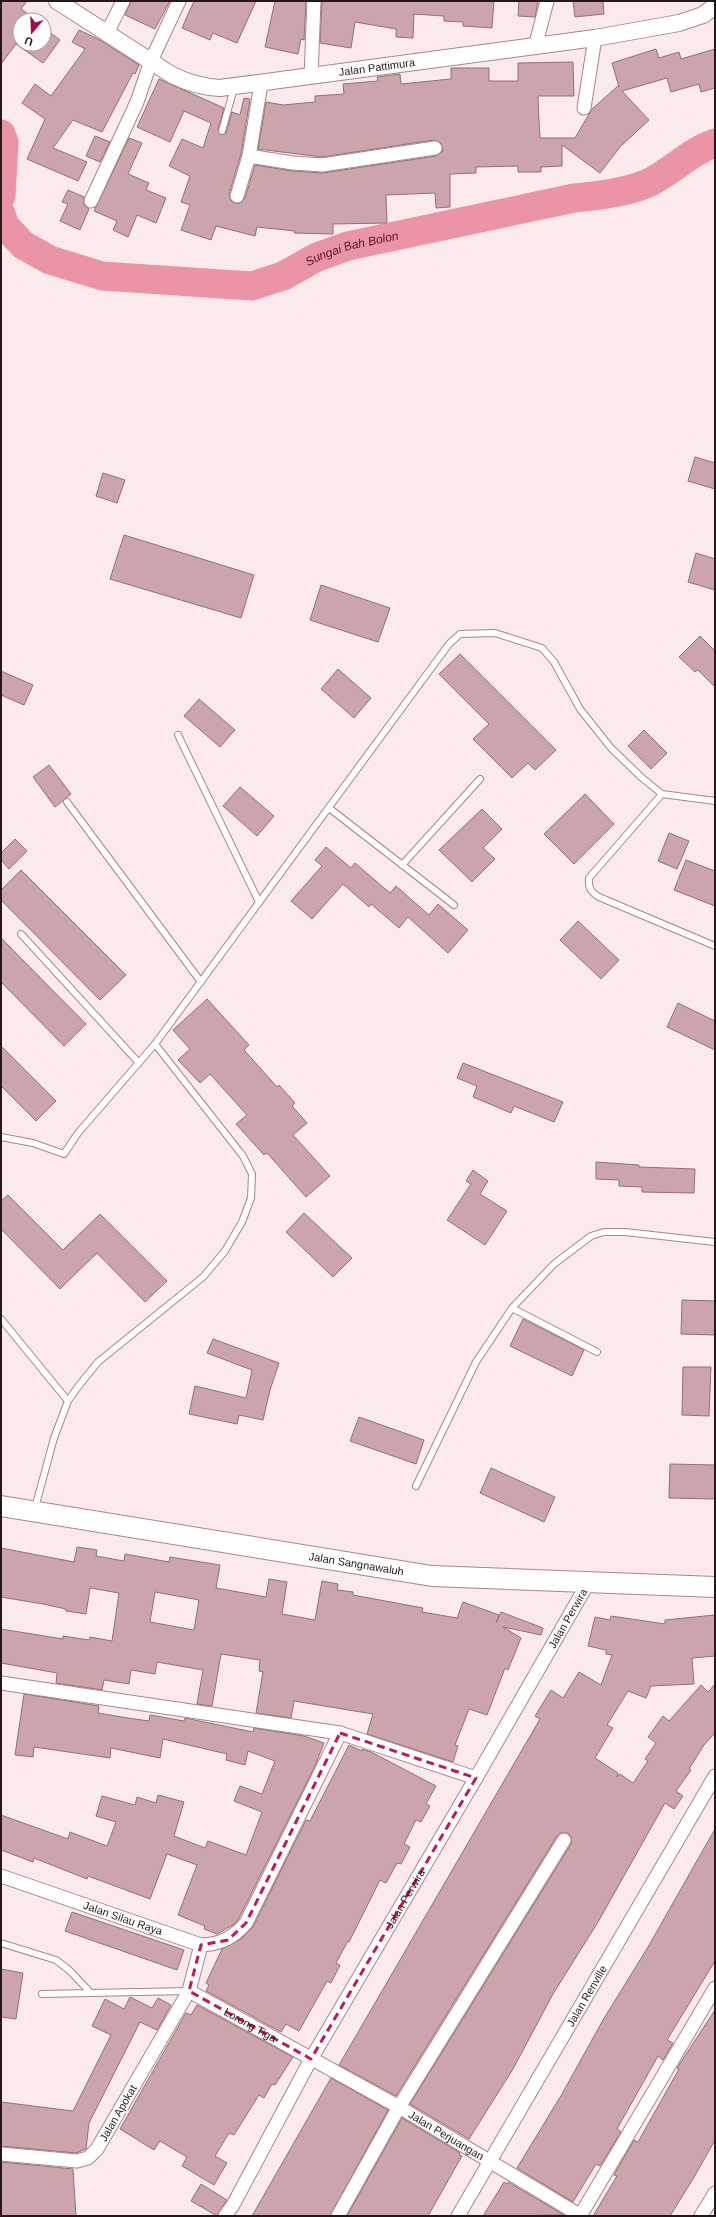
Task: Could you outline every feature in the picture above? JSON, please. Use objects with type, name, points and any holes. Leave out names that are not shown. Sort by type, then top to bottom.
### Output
[{"type":"main road","name":"Jalan Sangnawaluh","points":[[1,1506],[432,1576],[715,1588]]},
{"type":"street","name":"Jalan Pattimura","points":[[57,1],[150,61],[188,83],[203,87],[234,88],[595,38],[679,23],[703,15],[715,6]]},
{"type":"street","points":[[108,33],[123,1]]},
{"type":"street","points":[[91,201],[137,102],[150,61],[179,1]]},
{"type":"street","points":[[311,77],[314,1]]},
{"type":"street","points":[[535,47],[547,1]]},
{"type":"street","points":[[584,108],[595,38]]},
{"type":"street","points":[[237,196],[249,156],[261,84]]},
{"type":"street","points":[[249,156],[293,163],[322,165],[435,148]]},
{"type":"street","name":"Jalan Perwira","points":[[225,2216],[233,2205],[311,2059],[476,1778],[588,1583]]},
{"type":"street","points":[[1,1683],[340,1733],[476,1778]]},
{"type":"street","points":[[189,1991],[201,1945],[216,1945],[228,1940],[246,1923],[340,1733]]},
{"type":"street","name":"Jalan Renville","points":[[458,2216],[715,1776]]},
{"type":"street","points":[[338,2216],[398,2107],[564,1840]]},
{"type":"street","name":"Jalan Silau Raya","points":[[1,1876],[201,1945]]},
{"type":"street","points":[[580,2216],[715,1988]]},
{"type":"street","name":"Lorong Tiga","points":[[189,1991],[311,2059]]},
{"type":"street","name":"Jalan Apokat","points":[[1,2154],[77,2160],[88,2158],[97,2149],[189,1991]]},
{"type":"street","name":"Jalan Perjuangan","points":[[311,2059],[398,2107],[580,2216]]},
{"type":"street","points":[[701,2216],[715,2193]]},
{"type":"lane","points":[[222,131],[234,88]]},
{"type":"lane","points":[[1,1136],[64,1154],[78,1133],[155,1044],[448,644],[460,634],[495,633],[542,648],[554,662],[580,709],[611,748],[662,794],[715,801]]},
{"type":"lane","points":[[178,735],[260,902]]},
{"type":"lane","points":[[402,865],[480,778]]},
{"type":"lane","points":[[662,794],[589,878],[588,886],[592,892],[599,897],[715,946]]},
{"type":"lane","points":[[67,802],[201,982]]},
{"type":"lane","points":[[329,808],[454,905]]},
{"type":"lane","points":[[21,934],[139,1063]]},
{"type":"lane","points":[[34,1511],[54,1438],[68,1401],[98,1362],[203,1276],[225,1251],[242,1222],[251,1198],[252,1174],[243,1156],[155,1044]]},
{"type":"lane","points":[[416,1486],[476,1362],[512,1308],[554,1264],[591,1236],[613,1231],[715,1242]]},
{"type":"lane","points":[[512,1308],[598,1352]]},
{"type":"lane","points":[[1,1319],[68,1401]]},
{"type":"lane","points":[[1,1943],[56,1960],[69,1970],[90,1992]]},
{"type":"lane","points":[[42,1994],[189,1991]]},
{"type":"highlighted area","points":[[340,1733],[476,1778],[311,2059],[189,1991],[201,1945],[228,1940],[246,1923]]},
{"type":"building","points":[[1,1],[27,1],[21,9],[25,12],[12,12],[12,49],[1,64]]},
{"type":"building","points":[[131,1],[170,1],[155,29],[125,15]]},
{"type":"building","points":[[194,1],[256,1],[237,43],[213,33],[210,40],[182,28]]},
{"type":"building","points":[[275,1],[306,1],[304,40],[301,39],[298,54],[265,47]]},
{"type":"building","points":[[322,1],[494,1],[492,28],[463,26],[463,22],[444,21],[444,16],[414,14],[413,38],[396,37],[396,29],[355,22],[351,48],[320,43]]},
{"type":"building","points":[[519,1],[538,1],[535,17],[518,16]]},
{"type":"building","points":[[573,1],[603,1],[604,14],[575,17]]},
{"type":"building","points":[[79,30],[98,39],[139,65],[135,74],[133,73],[102,132],[73,120],[53,148],[87,162],[78,181],[27,159],[45,119],[22,103],[35,84],[51,96],[85,49],[72,42]]},
{"type":"building","points":[[52,34],[60,40],[52,51]]},
{"type":"building","points":[[656,49],[659,58],[679,52],[681,59],[715,49],[715,88],[701,92],[699,84],[671,92],[667,78],[622,91],[649,120],[620,147],[600,173],[562,145],[562,166],[541,167],[541,172],[518,172],[518,166],[476,167],[476,173],[450,174],[450,207],[436,208],[435,193],[386,195],[387,223],[333,224],[333,234],[294,233],[295,231],[257,227],[255,236],[216,226],[211,240],[181,230],[190,205],[181,202],[190,176],[169,166],[182,139],[203,148],[211,123],[184,111],[170,142],[137,127],[159,79],[224,108],[218,130],[221,135],[226,133],[232,112],[240,115],[244,98],[250,99],[241,154],[229,194],[231,201],[238,204],[245,198],[255,165],[292,171],[323,173],[436,156],[443,151],[441,143],[434,140],[322,157],[258,149],[266,102],[283,105],[315,102],[315,96],[344,94],[343,84],[378,81],[377,77],[400,74],[401,84],[451,79],[451,68],[489,68],[489,81],[518,81],[518,63],[573,62],[574,96],[538,96],[540,138],[575,138],[592,109],[618,86],[619,87],[612,63]]},
{"type":"building","points":[[27,52],[51,52],[43,63]]},
{"type":"building","points":[[95,136],[110,142],[100,162],[86,156]]},
{"type":"building","points":[[129,138],[142,143],[128,174],[149,183],[146,190],[166,198],[156,223],[137,215],[128,237],[113,230],[117,221],[94,211]]},
{"type":"building","points":[[68,190],[84,197],[84,205],[89,209],[80,230],[60,221],[68,204],[62,202]]},
{"type":"building","points":[[695,457],[715,463],[715,489],[688,481]]},
{"type":"building","points":[[103,473],[125,480],[117,503],[96,496]]},
{"type":"building","points":[[124,535],[254,575],[241,618],[110,579]]},
{"type":"building","points":[[696,553],[715,559],[715,590],[688,582]]},
{"type":"building","points":[[321,585],[390,608],[378,642],[310,620]]},
{"type":"building","points":[[700,636],[715,651],[715,687],[698,670],[695,672],[679,657]]},
{"type":"building","points":[[460,654],[556,750],[535,770],[528,763],[512,778],[473,739],[489,724],[439,674]]},
{"type":"building","points":[[338,669],[371,698],[354,718],[321,689]]},
{"type":"building","points":[[1,671],[33,685],[24,705],[1,695]]},
{"type":"building","points":[[199,699],[235,730],[220,747],[184,716]]},
{"type":"building","points":[[644,730],[667,753],[651,769],[628,746]]},
{"type":"building","points":[[49,765],[71,794],[55,807],[33,777]]},
{"type":"building","points":[[240,787],[274,816],[257,836],[223,806]]},
{"type":"building","points":[[585,794],[614,824],[574,864],[544,834]]},
{"type":"building","points":[[482,809],[502,829],[483,848],[495,859],[472,882],[439,850]]},
{"type":"building","points":[[669,833],[689,841],[677,869],[658,861]]},
{"type":"building","points":[[15,839],[27,851],[9,869],[1,860],[1,853]]},
{"type":"building","points":[[326,847],[351,868],[355,863],[390,893],[396,886],[429,915],[438,904],[468,930],[448,953],[408,917],[399,928],[371,904],[369,907],[343,884],[312,919],[291,901],[322,866],[315,860]]},
{"type":"building","points":[[686,860],[715,871],[715,906],[674,890]]},
{"type":"building","points":[[21,870],[126,975],[100,1000],[1,900],[1,890]]},
{"type":"building","points":[[578,921],[619,960],[601,979],[560,940]]},
{"type":"building","points":[[1,938],[86,1024],[64,1046],[1,982]]},
{"type":"building","points":[[207,999],[249,1045],[244,1050],[277,1087],[279,1085],[295,1103],[292,1106],[307,1123],[293,1135],[330,1176],[306,1197],[267,1153],[264,1155],[236,1124],[247,1115],[210,1074],[200,1083],[178,1060],[190,1049],[173,1030]]},
{"type":"building","points":[[678,1003],[715,1021],[715,1050],[667,1027]]},
{"type":"building","points":[[1,1046],[56,1101],[36,1121],[1,1086]]},
{"type":"building","points":[[463,1063],[563,1102],[554,1122],[514,1106],[511,1113],[473,1097],[477,1086],[457,1078]]},
{"type":"building","points":[[596,1162],[639,1165],[639,1167],[695,1169],[694,1193],[642,1192],[642,1187],[619,1186],[619,1180],[596,1179]]},
{"type":"building","points":[[473,1170],[488,1181],[480,1194],[507,1211],[485,1245],[447,1220],[471,1184],[466,1181]]},
{"type":"building","points":[[8,1195],[63,1250],[100,1214],[167,1281],[145,1302],[97,1253],[60,1289],[1,1229],[1,1201]]},
{"type":"building","points":[[304,1213],[352,1258],[333,1277],[286,1232]]},
{"type":"building","points":[[682,1300],[715,1301],[715,1335],[681,1334]]},
{"type":"building","points":[[523,1319],[584,1350],[572,1376],[510,1346]]},
{"type":"building","points":[[213,1339],[279,1363],[270,1390],[263,1420],[239,1415],[237,1424],[189,1414],[195,1386],[246,1398],[252,1370],[207,1353]]},
{"type":"building","points":[[683,1367],[711,1367],[709,1416],[682,1415]]},
{"type":"building","points":[[359,1417],[424,1440],[416,1464],[350,1441]]},
{"type":"building","points":[[670,1464],[715,1465],[715,1499],[669,1498]]},
{"type":"building","points":[[491,1468],[555,1497],[544,1522],[480,1493]]},
{"type":"building","points":[[77,1547],[97,1550],[96,1556],[124,1561],[125,1554],[169,1562],[170,1557],[220,1565],[216,1588],[266,1597],[269,1579],[287,1582],[282,1614],[315,1620],[322,1581],[338,1584],[337,1590],[353,1592],[353,1595],[423,1608],[422,1612],[457,1618],[463,1602],[499,1615],[496,1623],[501,1612],[543,1628],[541,1635],[503,1627],[521,1638],[508,1670],[505,1668],[487,1715],[469,1709],[455,1745],[458,1746],[453,1762],[367,1734],[373,1714],[294,1701],[291,1718],[256,1713],[263,1672],[259,1671],[260,1660],[221,1654],[212,1706],[197,1704],[203,1670],[157,1662],[155,1674],[131,1670],[129,1684],[104,1680],[102,1690],[56,1683],[57,1673],[1,1663],[1,1629],[63,1639],[63,1636],[89,1640],[90,1637],[112,1641],[119,1593],[90,1588],[86,1614],[66,1611],[66,1609],[43,1604],[1,1597],[1,1548],[74,1562]],"holes":[[[155,1592],[199,1600],[194,1630],[150,1622]]]},
{"type":"building","points":[[715,1615],[715,1656],[692,1658],[694,1684],[651,1686],[646,1698],[628,1691],[607,1725],[613,1728],[595,1758],[618,1773],[617,1777],[620,1774],[633,1783],[648,1761],[645,1759],[656,1743],[648,1737],[663,1716],[669,1721],[701,1685],[708,1692],[715,1684],[715,1733],[704,1745],[689,1769],[691,1770],[676,1791],[683,1796],[674,1809],[665,1803],[598,1922],[553,1994],[513,2069],[469,2139],[410,2104],[571,1844],[571,1837],[568,1833],[561,1833],[557,1836],[396,2096],[339,2065],[540,1719],[535,1716],[551,1690],[563,1698],[579,1672],[601,1685],[612,1655],[606,1654],[606,1650],[588,1646],[595,1617],[610,1620],[611,1616],[665,1624],[665,1620]]},
{"type":"building","points":[[24,1694],[99,1706],[98,1713],[128,1718],[149,1721],[150,1715],[184,1721],[185,1718],[253,1732],[254,1728],[304,1736],[324,1743],[315,1766],[236,1923],[217,1934],[204,1929],[205,1926],[178,1915],[197,1865],[167,1854],[150,1899],[88,1876],[87,1879],[34,1858],[33,1862],[1,1850],[1,1815],[68,1839],[70,1832],[107,1846],[116,1822],[96,1816],[102,1796],[135,1805],[137,1797],[156,1803],[158,1795],[184,1802],[174,1836],[205,1848],[208,1841],[246,1855],[262,1812],[234,1801],[240,1786],[262,1794],[275,1761],[248,1751],[245,1765],[226,1760],[227,1754],[163,1739],[160,1758],[111,1748],[110,1758],[34,1747],[33,1757],[15,1755]]},
{"type":"building","points":[[349,1745],[362,1751],[362,1749],[371,1752],[436,1786],[426,1804],[430,1806],[421,1822],[416,1820],[404,1844],[410,1847],[401,1864],[397,1863],[386,1883],[380,1880],[349,1942],[348,1941],[336,1963],[340,1965],[331,1983],[327,1981],[299,2031],[286,2024],[281,2032],[206,1991],[209,1985],[206,1983],[222,1949],[241,1939],[253,1927],[306,1820],[310,1821]]},
{"type":"building","points":[[715,1829],[715,1961],[667,2040],[673,2043],[663,2060],[658,2056],[617,2129],[621,2132],[600,2166],[596,2164],[573,2202],[517,2168],[562,2094],[603,2020],[648,1947]]},
{"type":"building","points":[[72,1912],[184,1950],[177,1970],[65,1931]]},
{"type":"building","points":[[1,1969],[23,1973],[16,2019],[1,2017]]},
{"type":"building","points":[[130,1997],[152,2008],[158,1998],[171,2005],[157,2030],[140,2022],[89,2123],[86,2149],[76,2153],[1,2146],[1,2102],[73,2111],[111,2035],[92,2026],[105,1999],[124,2009]]},
{"type":"building","points":[[197,2005],[293,2057],[275,2085],[272,2084],[264,2098],[259,2095],[234,2135],[229,2133],[215,2156],[227,2163],[214,2185],[182,2166],[187,2157],[160,2141],[154,2150],[120,2129],[186,2013],[191,2015]]},
{"type":"building","points":[[715,2010],[715,2140],[693,2179],[670,2216],[593,2216],[617,2176],[614,2175],[634,2140],[638,2142],[679,2069],[677,2068]]},
{"type":"building","points":[[331,2078],[388,2110],[330,2216],[252,2216]]},
{"type":"building","points":[[402,2118],[460,2153],[459,2155],[462,2156],[428,2216],[347,2216]]},
{"type":"building","points":[[1,2162],[73,2169],[76,2216],[1,2216]]},
{"type":"building","points":[[504,2182],[507,2184],[508,2182],[564,2215],[483,2216]]},
{"type":"building","points":[[201,2184],[227,2200],[217,2216],[191,2201]]},
{"type":"waterway","name":"Sungai Bah Bolon","points":[[1,134],[4,142],[1,196]]},
{"type":"waterway","name":"Sungai Bah Bolon","points":[[1,214],[5,226],[23,245],[50,260],[102,276],[252,286],[283,276],[317,257],[348,246],[574,198],[610,194],[628,190],[646,184],[664,174],[697,151],[715,143]]}]
